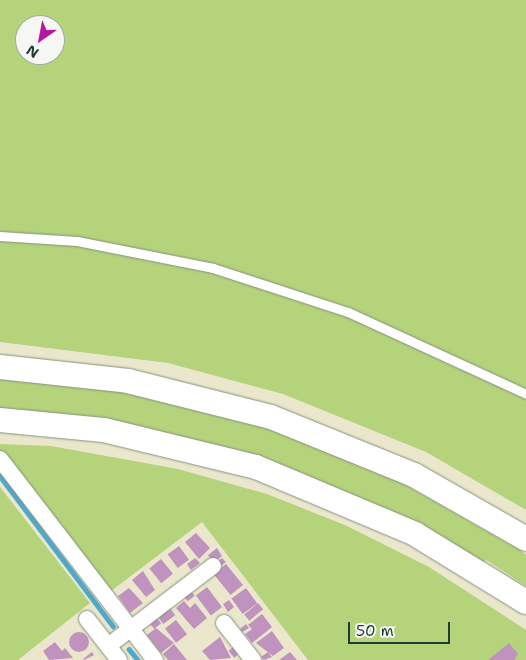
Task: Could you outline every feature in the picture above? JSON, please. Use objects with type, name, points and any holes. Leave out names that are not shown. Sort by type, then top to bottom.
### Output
[{"type":"street","points":[[0,367],[128,381],[271,416],[414,474],[526,539]]},
{"type":"street","points":[[0,420],[104,430],[256,467],[415,534],[526,602]]},
{"type":"street","points":[[0,459],[155,660]]},
{"type":"street","points":[[88,619],[109,654],[131,629],[213,566]]},
{"type":"street","points":[[224,623],[253,660]]},
{"type":"lane","points":[[0,236],[77,241],[213,268],[348,312],[526,394]]},
{"type":"green space","points":[[0,0],[526,0],[526,510],[426,452],[283,394],[168,363],[0,342]]},
{"type":"green space","points":[[0,376],[99,384],[245,417],[360,459],[520,550],[526,555],[526,586],[486,560],[483,564],[381,508],[0,412]]},
{"type":"green space","points":[[0,444],[51,446],[178,469],[267,494],[347,526],[429,567],[526,630],[526,660],[308,660],[202,522],[111,591],[0,451]]},
{"type":"green space","points":[[0,487],[90,603],[18,660],[0,660]]},
{"type":"building","points":[[196,533],[210,548],[199,559],[185,542]]},
{"type":"building","points":[[179,546],[189,560],[178,568],[168,554]]},
{"type":"building","points":[[217,548],[222,556],[213,563],[208,555]]},
{"type":"building","points":[[195,558],[200,563],[191,570],[187,564]]},
{"type":"building","points":[[222,558],[226,562],[217,569],[214,565]]},
{"type":"building","points":[[161,559],[173,574],[161,583],[149,568]]},
{"type":"building","points":[[226,564],[243,585],[231,595],[214,574]]},
{"type":"building","points":[[143,571],[155,590],[146,597],[132,580]]},
{"type":"building","points":[[207,587],[222,607],[211,615],[196,595]]},
{"type":"building","points":[[129,588],[143,603],[130,613],[118,596]]},
{"type":"building","points":[[246,588],[257,603],[243,614],[231,599]]},
{"type":"building","points":[[191,591],[195,596],[188,601],[184,597]]},
{"type":"building","points":[[229,600],[234,607],[228,612],[223,604]]},
{"type":"building","points":[[184,601],[190,608],[195,603],[207,618],[194,629],[176,608]]},
{"type":"building","points":[[258,603],[263,609],[249,621],[244,615]]},
{"type":"building","points":[[170,608],[175,615],[163,624],[158,617]]},
{"type":"building","points":[[262,614],[272,627],[252,643],[245,634],[252,629],[248,625]]},
{"type":"building","points":[[156,617],[161,623],[154,629],[149,623]]},
{"type":"building","points":[[176,620],[187,634],[176,643],[165,629]]},
{"type":"building","points":[[246,624],[249,628],[242,632],[240,629]]},
{"type":"building","points":[[156,628],[174,643],[161,653],[147,635]]},
{"type":"building","points":[[272,631],[284,648],[273,656],[256,643]]},
{"type":"building","points":[[75,632],[83,632],[89,638],[89,646],[83,652],[75,652],[69,646],[69,638]]},
{"type":"building","points":[[220,637],[231,658],[210,660],[202,651]]},
{"type":"building","points":[[55,642],[62,651],[65,648],[73,658],[49,660],[43,651]]},
{"type":"building","points":[[509,643],[518,654],[514,660],[488,660]]},
{"type":"building","points":[[174,644],[187,660],[168,660],[163,654]]},
{"type":"building","points":[[233,647],[239,654],[234,658],[228,651]]},
{"type":"building","points":[[92,652],[94,655],[83,659]]},
{"type":"building","points":[[268,652],[272,657],[264,660],[261,657]]},
{"type":"building","points":[[290,652],[297,660],[279,660]]},
{"type":"waterway","points":[[0,476],[113,626]]},
{"type":"waterway","points":[[129,649],[138,660]]}]
